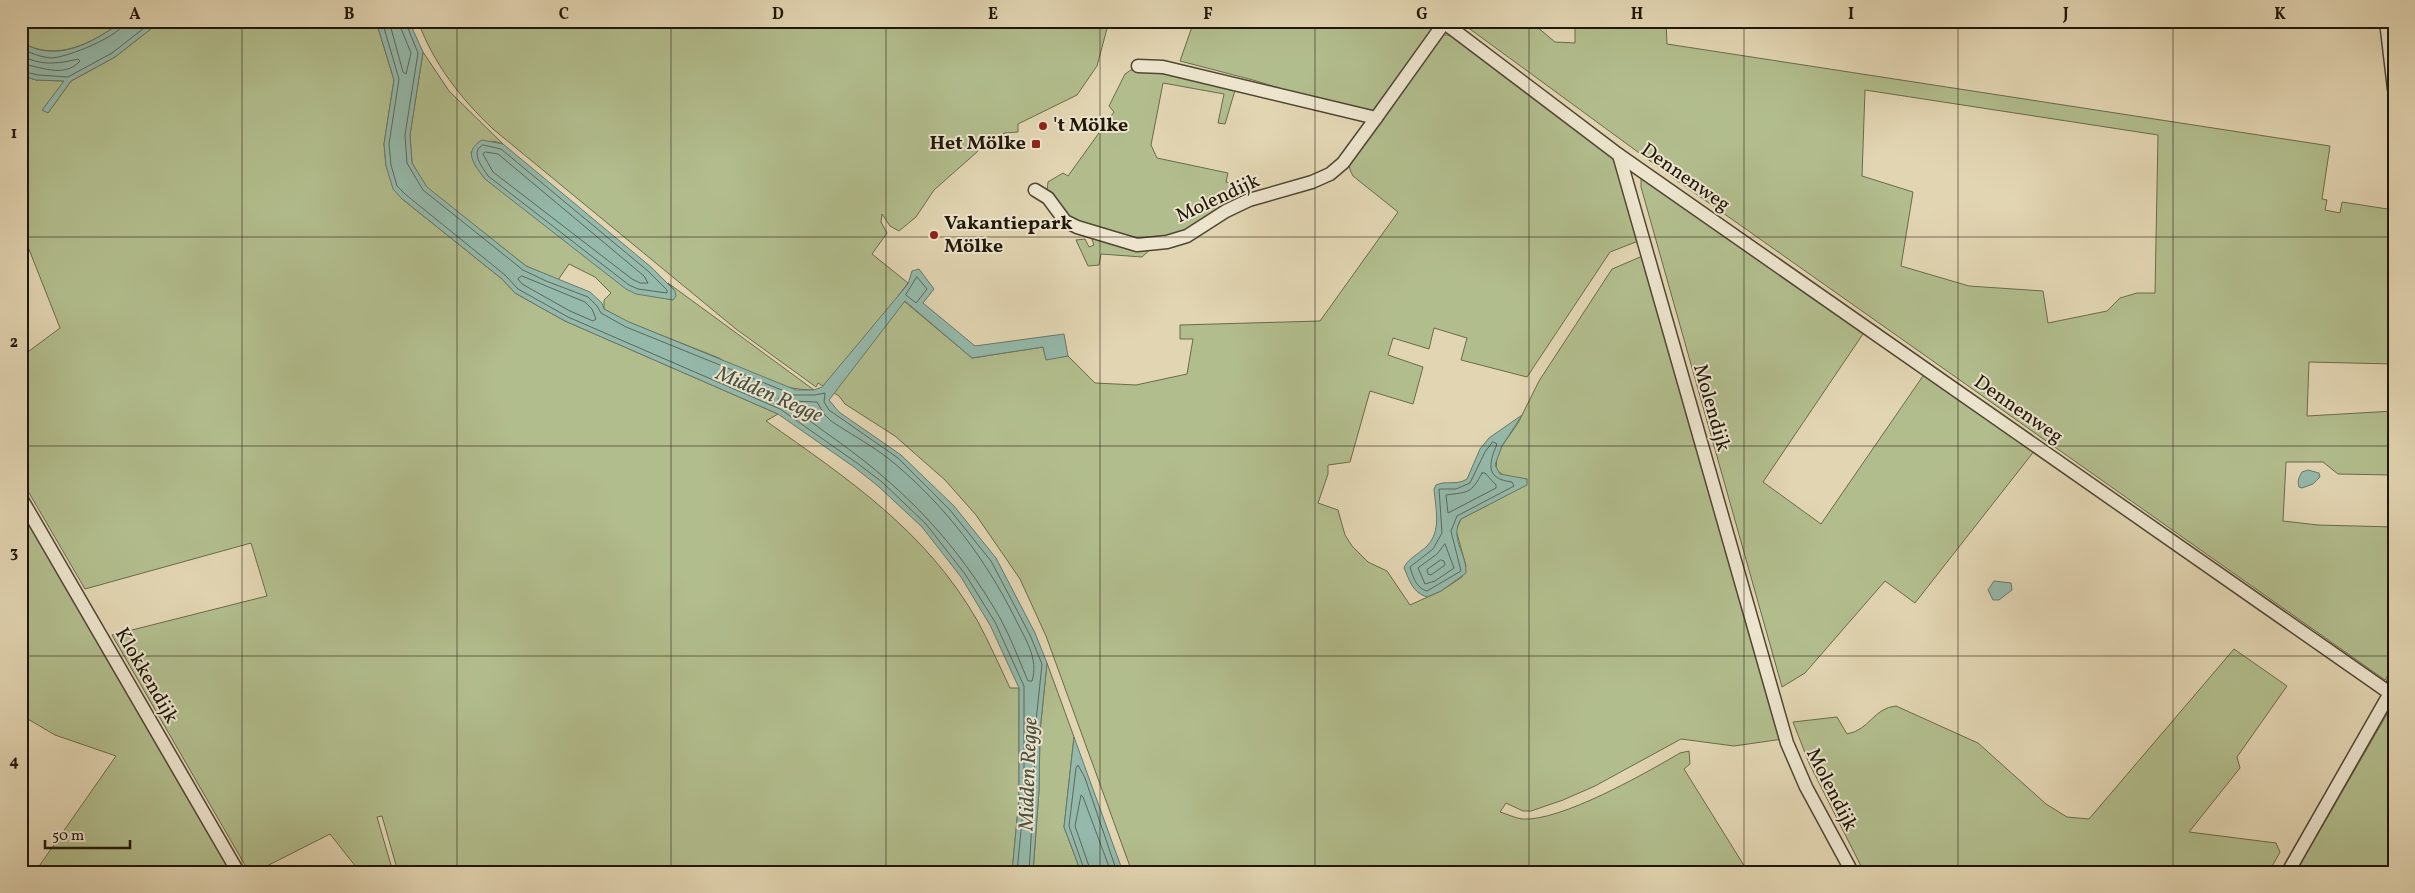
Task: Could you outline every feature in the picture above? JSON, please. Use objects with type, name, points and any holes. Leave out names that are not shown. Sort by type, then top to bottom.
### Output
[{"type":"street","points":[[2386,21],[2394,89]]},
{"type":"street","name":"Molendijk","points":[[1035,190],[1048,198],[1070,225],[1137,244],[1167,242],[1187,236],[1226,211],[1248,200],[1312,182],[1330,174],[1342,163],[1376,118],[1443,22],[1619,155],[1787,744],[1806,787],[1852,872]]},
{"type":"street","points":[[1138,66],[1163,67],[1376,118]]},
{"type":"street","name":"Dennenweg","points":[[1619,155],[2392,690]]},
{"type":"street","name":"Klokkendijk","points":[[21,498],[238,872]]},
{"type":"street","points":[[2288,872],[2392,690]]},
{"type":"green space","points":[[21,21],[123,21],[87,43],[74,48],[48,51],[34,48],[21,42]]},
{"type":"green space","points":[[161,21],[376,21],[394,80],[384,144],[386,166],[401,198],[502,279],[515,293],[565,321],[778,414],[766,421],[855,486],[883,508],[909,533],[934,559],[977,620],[1010,688],[1019,688],[1019,799],[1012,872],[398,872],[382,816],[377,817],[393,872],[360,872],[330,834],[255,872],[249,872],[112,635],[267,596],[251,543],[85,589],[21,479],[21,357],[60,328],[21,229],[21,75],[36,80],[65,81],[43,109],[48,113],[71,81],[115,57]]},
{"type":"green space","points":[[418,21],[1109,21],[1097,66],[1077,95],[1018,124],[1018,132],[1005,133],[985,142],[977,152],[934,190],[916,217],[899,231],[890,226],[882,214],[881,222],[887,233],[872,254],[908,283],[898,296],[972,358],[1043,347],[1046,359],[1068,356],[1095,383],[1136,385],[1187,374],[1193,339],[1180,339],[1180,325],[1320,321],[1398,212],[1353,176],[1349,162],[1441,34],[1452,36],[1608,150],[1616,162],[1641,240],[1610,252],[1527,377],[1461,360],[1467,338],[1434,328],[1429,349],[1393,338],[1388,355],[1423,367],[1413,404],[1370,391],[1350,462],[1328,465],[1328,474],[1318,503],[1338,510],[1345,535],[1352,546],[1368,562],[1387,571],[1410,605],[1441,591],[1462,577],[1466,566],[1456,530],[1461,519],[1526,485],[1527,479],[1505,476],[1496,470],[1497,456],[1502,446],[1518,423],[1539,381],[1612,269],[1645,255],[1783,739],[1734,746],[1681,739],[1595,786],[1563,800],[1531,811],[1523,811],[1506,803],[1500,812],[1522,819],[1538,818],[1558,813],[1602,795],[1680,753],[1689,751],[1690,764],[1684,769],[1748,872],[1132,872],[1046,636],[1020,579],[976,515],[945,480],[895,436],[845,404],[839,396],[818,383],[816,387],[736,329],[493,129],[449,80],[424,36]]},
{"type":"green space","points":[[1194,21],[1432,21],[1432,32],[1376,110],[1365,112],[1350,110],[1253,80],[1180,61]]},
{"type":"green space","points":[[1459,21],[1530,21],[1555,42],[1575,43],[1575,21],[1666,21],[1667,44],[2330,146],[2322,199],[2327,200],[2325,210],[2340,213],[2342,202],[2394,210],[2394,364],[2309,362],[2307,416],[2394,411],[2394,475],[2338,474],[2323,462],[2286,462],[2283,521],[2318,525],[2394,527],[2390,672],[2385,680],[1672,177]],"holes":[[[1865,90],[2158,135],[2155,293],[2137,293],[2120,298],[2107,311],[2048,323],[2043,291],[1969,286],[1901,266],[1913,192],[1862,176]]]},
{"type":"green space","points":[[423,52],[449,91],[503,144],[493,141],[471,152],[475,165],[485,179],[675,291],[668,283],[814,390],[790,388],[765,381],[740,371],[719,358],[628,322],[604,309],[604,300],[611,293],[595,277],[569,264],[558,280],[526,266],[427,188],[412,163],[410,135]]},
{"type":"green space","points":[[1149,68],[1236,87],[1225,124],[1218,123],[1224,94],[1163,83],[1151,145],[1157,158],[1228,173],[1226,182],[1241,186],[1244,192],[1225,209],[1187,230],[1169,237],[1136,240],[1076,224],[1047,191],[1048,182],[1063,173],[1068,176],[1114,112],[1109,106],[1125,74],[1131,70]]},
{"type":"green space","points":[[1641,175],[1865,331],[1763,482],[1821,524],[1925,373],[2035,450],[1915,603],[1885,581],[1805,673],[1782,687],[1641,187]]},
{"type":"green space","points":[[1091,237],[1153,247],[1142,257],[1101,254],[1099,265],[1088,266],[1076,240],[1085,239],[1089,247],[1094,245]]},
{"type":"green space","points":[[21,509],[233,872],[35,872],[116,756],[55,735],[21,715]]},
{"type":"green space","points":[[2234,649],[2287,686],[2237,757],[2240,768],[2189,832],[2276,843],[2280,852],[2269,872],[1864,872],[1809,763],[1793,722],[1837,717],[1847,734],[1855,732],[1882,711],[1896,706],[1978,743],[2046,804],[2067,817],[2089,819]]},
{"type":"green space","points":[[1047,663],[1074,737],[1064,827],[1081,872],[1033,872],[1039,790],[1040,731]]},
{"type":"green space","points":[[2394,707],[2394,872],[2296,872],[2387,714]]},
{"type":"water","points":[[123,21],[161,21],[115,57],[71,81],[48,113],[42,110],[64,81],[36,80],[21,75],[21,42],[34,48],[61,51],[87,43]]},
{"type":"water","name":"Midden Regge","points":[[376,21],[409,21],[423,52],[410,135],[412,163],[427,187],[526,266],[590,292],[602,303],[604,309],[629,322],[796,390],[814,390],[822,387],[908,284],[912,271],[919,269],[934,289],[923,303],[975,346],[1064,334],[1068,356],[1046,360],[1043,347],[972,358],[905,301],[829,400],[839,412],[901,455],[954,506],[996,558],[1035,633],[1047,663],[1040,731],[1039,790],[1033,872],[1012,872],[1019,799],[1019,688],[990,625],[961,577],[922,527],[878,486],[778,414],[565,321],[515,293],[502,279],[401,198],[393,189],[386,166],[384,144],[394,80]]},
{"type":"water","points":[[482,140],[503,144],[651,267],[675,291],[676,296],[673,300],[636,294],[626,289],[485,179],[472,159],[473,149]]},
{"type":"water","points":[[1522,415],[1502,446],[1495,465],[1500,474],[1527,479],[1527,485],[1461,519],[1457,533],[1466,566],[1466,573],[1441,591],[1427,597],[1422,595],[1412,586],[1404,568],[1409,560],[1428,545],[1433,538],[1437,515],[1434,489],[1436,485],[1467,479],[1480,449],[1489,438]]},
{"type":"water","points":[[2308,470],[2319,473],[2320,477],[2313,484],[2302,488],[2299,487],[2298,481],[2302,472]]},
{"type":"water","points":[[1994,581],[2011,583],[2012,590],[1999,600],[1993,600],[1988,590]]},
{"type":"water","points":[[1074,737],[1123,872],[1081,872],[1064,827]]},
{"type":"place","name":"'t Mölke","points":[[1043,126]]},
{"type":"place","name":"Het Mölke","points":[[1036,144]]},
{"type":"place","name":"Vakantiepark Mölke","points":[[934,235]]}]
